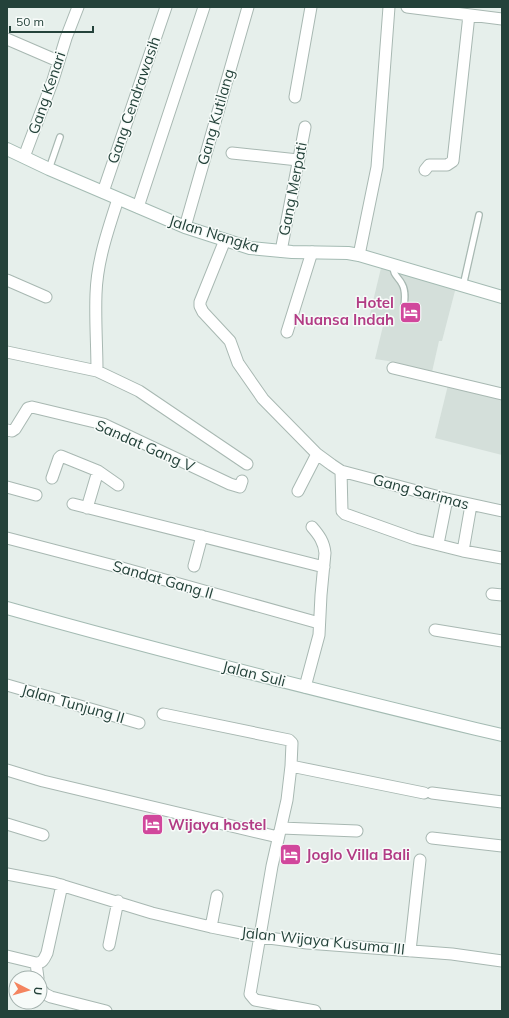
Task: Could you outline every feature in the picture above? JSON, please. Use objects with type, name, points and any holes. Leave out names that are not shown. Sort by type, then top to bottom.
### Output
[{"type":"main road","name":"Jalan Nangka","points":[[7,149],[49,169],[185,227],[250,248],[281,251],[348,253],[359,255],[502,297]]},
{"type":"main road","name":"Jalan Suli","points":[[7,608],[249,674],[476,730],[502,734]]},
{"type":"street","name":"Gang Cendrawasih","points":[[103,192],[166,7]]},
{"type":"street","points":[[138,207],[204,7]]},
{"type":"street","name":"Gang Kutilang","points":[[185,227],[248,7]]},
{"type":"street","points":[[295,97],[311,7]]},
{"type":"street","points":[[359,255],[377,167],[388,7]]},
{"type":"street","points":[[407,7],[502,19]]},
{"type":"street","name":"Gang Kenari","points":[[24,157],[53,80],[75,8]]},
{"type":"street","points":[[425,170],[433,164],[447,165],[452,163],[454,159],[469,15]]},
{"type":"street","points":[[7,39],[58,61]]},
{"type":"street","name":"Gang Merpati","points":[[281,251],[305,127]]},
{"type":"street","points":[[232,153],[298,160]]},
{"type":"street","points":[[97,371],[96,293],[101,258],[107,232],[118,199]]},
{"type":"street","name":"Gang Sarimas","points":[[225,240],[200,302],[200,306],[230,341],[238,363],[263,399],[317,454],[341,470],[447,499],[502,511]]},
{"type":"street","points":[[287,332],[312,252]]},
{"type":"street","points":[[7,280],[46,297]]},
{"type":"street","points":[[7,352],[97,371],[140,390],[247,464]]},
{"type":"street","points":[[393,368],[502,394]]},
{"type":"street","name":"Sandat Gang V","points":[[7,430],[12,431],[15,429],[28,408],[32,407],[103,424],[230,484],[240,487],[242,481]]},
{"type":"street","points":[[298,491],[317,454]]},
{"type":"street","points":[[52,478],[59,458],[62,456],[98,471],[118,484]]},
{"type":"street","points":[[341,470],[342,511],[345,514],[415,539],[463,551],[502,558]]},
{"type":"street","points":[[87,508],[98,471]]},
{"type":"street","points":[[7,487],[36,495]]},
{"type":"street","points":[[438,544],[447,499]]},
{"type":"street","points":[[73,504],[324,567]]},
{"type":"street","points":[[463,551],[471,505]]},
{"type":"street","points":[[305,687],[319,635],[325,546],[321,538],[312,527]]},
{"type":"street","points":[[194,566],[202,536]]},
{"type":"street","name":"Sandat Gang II","points":[[7,538],[122,568],[319,624]]},
{"type":"street","points":[[435,630],[502,641]]},
{"type":"street","name":"Jalan Tunjung II","points":[[7,686],[139,723]]},
{"type":"street","points":[[163,714],[289,740],[293,745],[292,766],[280,833],[272,866],[250,994],[255,1000],[315,1011]]},
{"type":"street","points":[[292,766],[428,793],[502,802]]},
{"type":"street","points":[[7,770],[43,781],[280,833],[357,831]]},
{"type":"street","points":[[7,824],[42,835]]},
{"type":"street","points":[[432,838],[502,846]]},
{"type":"street","points":[[410,951],[420,860]]},
{"type":"street","name":"Jalan Wijaya Kusuma III","points":[[7,874],[62,885],[118,901],[152,913],[261,937],[307,943],[410,951],[502,961]]},
{"type":"street","points":[[7,956],[36,963],[40,963],[44,959],[47,954],[62,885]]},
{"type":"street","points":[[211,927],[218,896]]},
{"type":"street","points":[[109,945],[118,901]]},
{"type":"street","points":[[36,963],[37,970]]},
{"type":"street","points":[[48,996],[106,1011]]},
{"type":"lane","points":[[49,169],[60,137]]},
{"type":"lane","points":[[464,286],[479,214]]},
{"type":"lane","points":[[393,265],[394,274],[403,285],[405,293],[404,306]]},
{"type":"shaded area","name":"Hotel Nuansa Indah","points":[[381,268],[456,287],[442,341],[439,341],[432,372],[375,359],[383,326],[368,322]]},
{"type":"shaded area","points":[[448,385],[502,397],[502,455],[435,438]]},
{"type":"place","name":"Hotel Nuansa Indah","points":[[410,312]]},
{"type":"place","name":"Wijaya hostel","points":[[152,825]]},
{"type":"place","name":"Joglo Villa Bali","points":[[290,855]]}]
